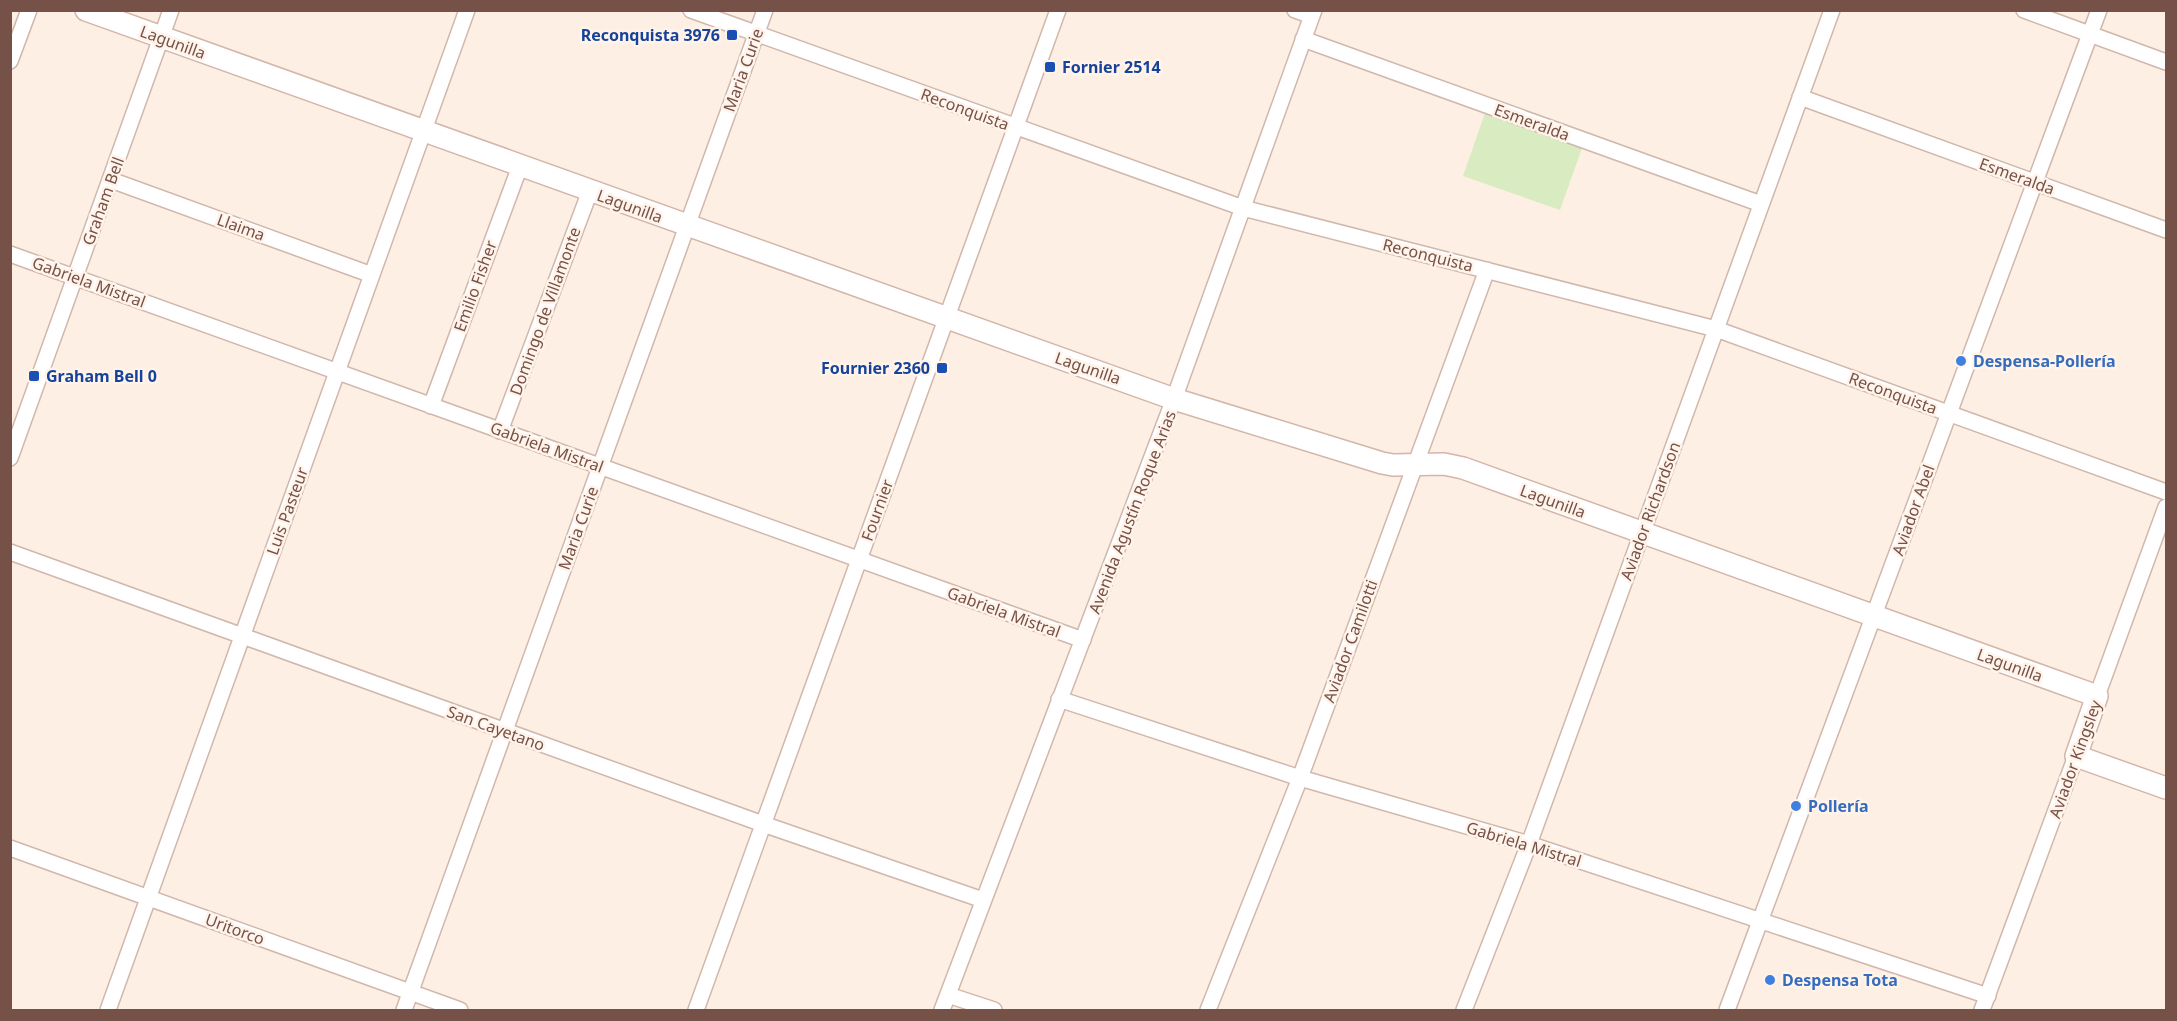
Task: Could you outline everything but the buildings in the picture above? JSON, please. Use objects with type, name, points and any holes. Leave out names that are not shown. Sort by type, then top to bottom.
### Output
[{"type":"main road","name":"Lagunilla","points":[[86,10],[1174,399],[1382,463],[1393,465],[1444,464],[1463,468],[2097,696]]},
{"type":"main road","name":"Aviador Kingsley","points":[[2076,756],[2097,696]]},
{"type":"main road","points":[[2076,756],[2166,788]]},
{"type":"street","points":[[10,61],[28,10]]},
{"type":"street","name":"Graham Bell","points":[[10,458],[16,423],[75,278],[171,10]]},
{"type":"street","name":"Luis Pasteur","points":[[108,1011],[467,10]]},
{"type":"street","name":"Reconquista","points":[[692,10],[1243,208],[1716,329],[2166,492]]},
{"type":"street","name":"Maria Curie","points":[[404,1011],[765,10]]},
{"type":"street","name":"Fournier","points":[[696,1011],[1058,10]]},
{"type":"street","points":[[1296,10],[1313,13]]},
{"type":"street","name":"Aviador Richardson","points":[[1464,1011],[1529,844],[1832,10]]},
{"type":"street","points":[[2024,10],[2166,62]]},
{"type":"street","name":"Aviador Abel","points":[[1727,1011],[2099,10]]},
{"type":"street","name":"Avenida Agustín Roque Arias","points":[[942,1011],[1174,399],[1313,13]]},
{"type":"street","name":"Esmeralda","points":[[1303,39],[1761,204]]},
{"type":"street","name":"Esmeralda","points":[[1800,98],[2166,230]]},
{"type":"street","name":"Emilio Fisher","points":[[431,406],[520,166]]},
{"type":"street","name":"Llaima","points":[[111,180],[372,275]]},
{"type":"street","name":"Domingo de Villamonte","points":[[500,431],[590,191]]},
{"type":"street","name":"Gabriela Mistral","points":[[10,254],[1083,640]]},
{"type":"street","name":"Aviador Camilotti","points":[[1208,1011],[1299,778],[1487,270]]},
{"type":"street","name":"Aviador Kingsley","points":[[2097,696],[2166,507]]},
{"type":"street","name":"San Cayetano","points":[[10,552],[763,824],[983,900]]},
{"type":"street","name":"Gabriela Mistral","points":[[1059,699],[1299,778],[1529,844],[1761,920],[1985,1003]]},
{"type":"street","name":"Aviador Kingsley","points":[[1985,1003],[2076,756]]},
{"type":"street","name":"Uritorco","points":[[10,848],[460,1011]]},
{"type":"street","points":[[948,995],[994,1011]]},
{"type":"green space","points":[[1485,113],[1582,148],[1560,210],[1463,176]]},
{"type":"place","name":"Reconquista 3976","points":[[732,35]]},
{"type":"place","name":"Fornier 2514","points":[[1050,67]]},
{"type":"place","name":"Despensa-Pollería","points":[[1961,361]]},
{"type":"place","name":"Fournier 2360","points":[[942,368]]},
{"type":"place","name":"Graham Bell 0","points":[[34,376]]},
{"type":"place","name":"Pollería","points":[[1796,806]]},
{"type":"place","name":"Despensa Tota","points":[[1770,980]]}]
